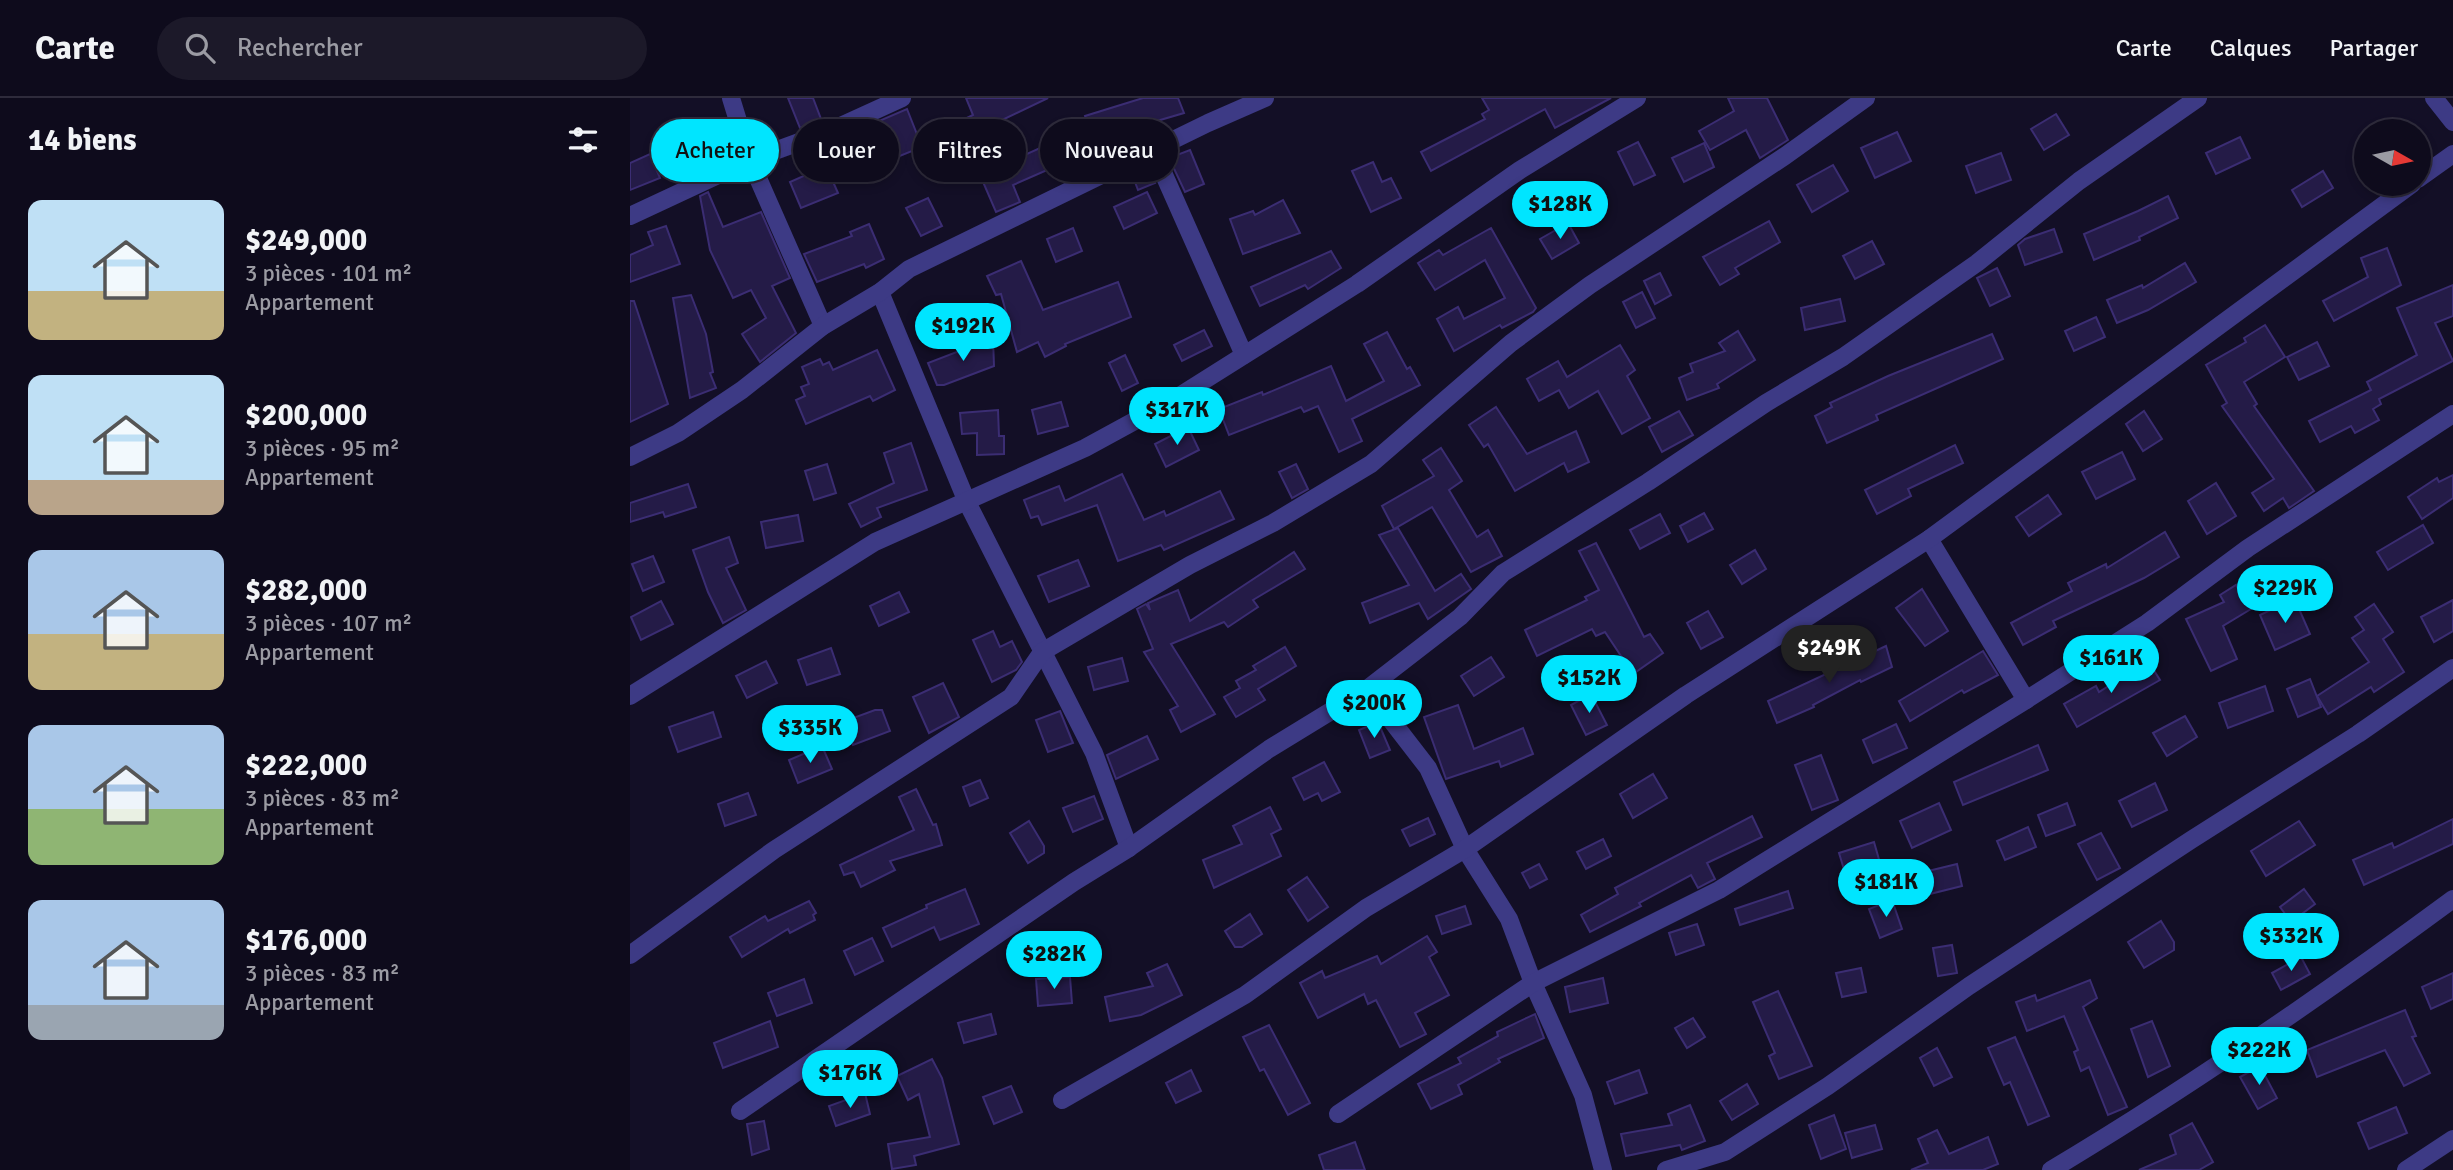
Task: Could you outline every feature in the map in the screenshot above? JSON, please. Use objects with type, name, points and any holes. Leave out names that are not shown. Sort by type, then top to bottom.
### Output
[{"type":"street","points":[[731,98],[737,119]]},
{"type":"street","points":[[779,149],[832,130],[902,98]]},
{"type":"street","points":[[1178,138],[1265,98]]},
{"type":"street","points":[[630,696],[875,542],[1085,449],[1173,400],[1357,284],[1520,170],[1637,98]]},
{"type":"street","points":[[630,954],[774,850],[1011,697],[1042,652],[1189,565],[1273,523],[1371,464],[1511,343],[1590,285],[1785,156],[1866,98]]},
{"type":"street","points":[[740,1111],[1063,890],[1129,848],[1269,749],[1367,689],[1460,617],[1503,573],[1648,482],[1766,403],[1843,357],[1977,263],[2079,181],[2198,98]]},
{"type":"street","points":[[2431,170],[2453,154]]},
{"type":"street","points":[[630,216],[703,182]]},
{"type":"street","points":[[760,182],[823,326]]},
{"type":"street","points":[[630,457],[678,433],[742,390],[823,326],[880,292],[909,269],[1087,182]]},
{"type":"street","points":[[1167,182],[1244,355]]},
{"type":"street","points":[[1062,1100],[1245,995],[1366,908],[1465,849],[1686,695],[1929,539],[2396,196]]},
{"type":"street","points":[[880,292],[967,502],[1094,752],[1129,848]]},
{"type":"street","points":[[1338,1114],[1533,983],[1719,890],[2026,700],[2147,623],[2248,548],[2453,414]]},
{"type":"street","points":[[1929,539],[2026,700]]},
{"type":"street","points":[[1666,1170],[1725,1152],[1736,1145],[1828,1086],[1980,979],[2358,734],[2453,668]]},
{"type":"street","points":[[1367,689],[1428,768],[1465,849],[1509,919],[1533,983],[1584,1095],[1603,1170]]},
{"type":"street","points":[[2052,1170],[2126,1126],[2355,972],[2453,900]]},
{"type":"street","points":[[2406,1170],[2453,1139]]},
{"type":"building","points":[[788,98],[813,98],[821,119],[796,119]]},
{"type":"building","points":[[966,98],[1048,98],[1004,119],[965,119],[973,115]]},
{"type":"building","points":[[1143,98],[1178,98],[1184,113],[1164,119],[1086,119],[1085,116]]},
{"type":"building","points":[[1482,98],[1611,98],[1555,128],[1545,109],[1431,171],[1421,152],[1485,119],[1482,114],[1489,110]]},
{"type":"building","points":[[1728,98],[1767,98],[1788,140],[1760,158],[1746,130],[1710,150],[1699,131],[1734,111]]},
{"type":"building","points":[[907,109],[913,124],[913,151],[899,156],[899,119],[884,119]]},
{"type":"building","points":[[2056,114],[2069,135],[2044,150],[2031,129]]},
{"type":"building","points":[[1897,132],[1911,161],[1875,178],[1861,148]]},
{"type":"building","points":[[2240,137],[2250,158],[2216,174],[2206,153]]},
{"type":"building","points":[[1638,142],[1655,175],[1634,185],[1618,152]]},
{"type":"building","points":[[1704,143],[1714,167],[1684,182],[1672,158]]},
{"type":"building","points":[[1040,148],[1040,173],[1026,179],[1026,154]]},
{"type":"building","points":[[1190,150],[1204,184],[1185,192],[1178,177],[1178,155]]},
{"type":"building","points":[[2001,153],[2011,180],[1976,193],[1966,166]]},
{"type":"building","points":[[650,154],[651,182],[630,190],[630,163]]},
{"type":"building","points":[[1373,162],[1382,182],[1391,178],[1401,198],[1371,212],[1352,171]]},
{"type":"building","points":[[1833,165],[1848,191],[1812,212],[1797,185]]},
{"type":"building","points":[[2323,171],[2333,188],[2302,207],[2292,190]]},
{"type":"building","points":[[790,182],[833,182],[838,193],[801,208]]},
{"type":"building","points":[[983,182],[1020,182],[1013,185],[1020,202],[996,212]]},
{"type":"building","points":[[1135,182],[1155,182],[1155,183],[1138,190]]},
{"type":"building","points":[[708,192],[723,227],[761,212],[790,278],[772,286],[796,333],[760,362],[742,334],[766,318],[751,290],[733,298],[710,250],[700,196]]},
{"type":"building","points":[[1147,192],[1157,213],[1124,229],[1114,207]]},
{"type":"building","points":[[2168,196],[2178,218],[2139,237],[2140,240],[2094,260],[2084,234]]},
{"type":"building","points":[[928,198],[942,226],[921,236],[906,208]]},
{"type":"building","points":[[1283,200],[1300,233],[1243,254],[1230,219],[1253,211],[1255,215]]},
{"type":"building","points":[[1769,221],[1780,242],[1735,268],[1739,274],[1720,285],[1703,257]]},
{"type":"building","points":[[1568,223],[1579,243],[1552,259],[1540,239]]},
{"type":"building","points":[[869,224],[884,259],[866,268],[864,264],[817,282],[804,254],[852,236],[850,232]]},
{"type":"building","points":[[666,226],[680,264],[630,282],[630,255],[653,245],[648,232]]},
{"type":"building","points":[[1073,228],[1082,251],[1056,262],[1047,239]]},
{"type":"building","points":[[1491,228],[1536,308],[1533,312],[1502,328],[1500,325],[1454,351],[1437,319],[1458,307],[1464,319],[1505,298],[1485,260],[1435,290],[1418,263],[1439,250],[1443,255]]},
{"type":"building","points":[[2054,229],[2062,252],[2025,265],[2018,245],[2025,239]]},
{"type":"building","points":[[1872,241],[1884,264],[1855,279],[1843,256]]},
{"type":"building","points":[[2387,248],[2401,285],[2334,321],[2323,301],[2368,277],[2361,258]]},
{"type":"building","points":[[1331,251],[1341,268],[1308,289],[1305,285],[1260,306],[1251,287]]},
{"type":"building","points":[[1021,261],[1043,310],[1118,282],[1131,317],[1065,344],[1066,346],[1045,357],[1038,342],[1017,352],[1001,294],[996,295],[987,276]]},
{"type":"building","points":[[2185,263],[2196,282],[2148,310],[2117,323],[2107,300],[2142,285],[2143,288]]},
{"type":"building","points":[[1997,268],[2010,296],[1990,306],[1977,278]]},
{"type":"building","points":[[1660,273],[1671,295],[1655,304],[1644,281]]},
{"type":"building","points":[[2453,285],[2453,316],[2435,323],[2453,361],[2379,399],[2381,404],[2373,409],[2379,420],[2355,433],[2351,426],[2320,442],[2309,421],[2371,390],[2367,382],[2417,355],[2397,308]]},
{"type":"building","points":[[1642,292],[1655,318],[1636,328],[1623,302]]},
{"type":"building","points":[[691,295],[706,334],[713,372],[710,373],[716,388],[690,398],[673,298]]},
{"type":"building","points":[[1840,299],[1845,321],[1805,330],[1801,308]]},
{"type":"building","points":[[630,301],[634,301],[668,404],[630,422]]},
{"type":"building","points":[[2096,317],[2105,337],[2074,351],[2065,331]]},
{"type":"building","points":[[2265,325],[2285,357],[2244,382],[2257,404],[2254,406],[2314,491],[2289,508],[2283,498],[2264,511],[2252,493],[2274,479],[2222,406],[2227,403],[2206,365],[2246,342],[2244,338]]},
{"type":"building","points":[[1204,330],[1212,346],[1182,361],[1174,345]]},
{"type":"building","points":[[1738,331],[1755,360],[1717,384],[1719,388],[1687,400],[1679,378],[1693,372],[1690,364],[1725,351],[1719,343]]},
{"type":"building","points":[[1387,332],[1407,369],[1410,367],[1420,385],[1352,419],[1362,441],[1339,452],[1318,406],[1304,412],[1301,407],[1229,435],[1219,409],[1262,392],[1263,395],[1331,366],[1346,401],[1384,381],[1364,344]]},
{"type":"building","points":[[1992,334],[2003,359],[1876,415],[1878,420],[1827,443],[1815,416],[1832,407],[1830,403],[1888,376]]},
{"type":"building","points":[[993,338],[994,366],[944,385],[937,385],[928,363]]},
{"type":"building","points":[[2317,342],[2329,366],[2299,380],[2287,357]]},
{"type":"building","points":[[1620,345],[1635,370],[1627,376],[1650,418],[1622,434],[1598,391],[1569,408],[1559,390],[1539,401],[1527,379],[1558,361],[1567,377]]},
{"type":"building","points":[[877,350],[895,390],[873,401],[870,396],[806,424],[796,400],[805,396],[801,387],[809,384],[802,367],[820,359],[823,365],[829,362],[833,370]]},
{"type":"building","points":[[1125,355],[1138,383],[1122,391],[1109,363]]},
{"type":"building","points":[[1061,402],[1068,426],[1038,434],[1032,410]]},
{"type":"building","points":[[1496,407],[1527,454],[1576,431],[1589,462],[1568,472],[1564,463],[1515,491],[1488,444],[1484,447],[1469,425]]},
{"type":"building","points":[[998,410],[999,436],[1004,436],[1004,454],[977,455],[977,433],[962,434],[960,413]]},
{"type":"building","points":[[1679,411],[1693,435],[1662,452],[1649,427]]},
{"type":"building","points":[[2144,411],[2162,439],[2143,451],[2126,424]]},
{"type":"building","points":[[1188,427],[1199,450],[1166,467],[1155,444]]},
{"type":"building","points":[[911,443],[927,490],[877,508],[881,517],[861,527],[849,504],[894,483],[884,453]]},
{"type":"building","points":[[1955,445],[1963,463],[1908,489],[1911,496],[1877,514],[1865,490]]},
{"type":"building","points":[[1441,448],[1462,481],[1449,490],[1477,537],[1488,530],[1502,556],[1471,572],[1432,507],[1394,529],[1382,506],[1434,476],[1423,460]]},
{"type":"building","points":[[2122,452],[2135,479],[2096,499],[2082,472]]},
{"type":"building","points":[[827,464],[836,493],[814,500],[805,471]]},
{"type":"building","points":[[1296,464],[1308,489],[1292,498],[1279,472]]},
{"type":"building","points":[[1122,474],[1144,520],[1164,511],[1166,516],[1220,491],[1234,519],[1164,550],[1161,545],[1118,561],[1097,505],[1042,525],[1038,516],[1031,518],[1024,500],[1059,486],[1065,501]]},
{"type":"building","points":[[2453,475],[2453,498],[2422,519],[2408,497],[2437,478],[2439,482]]},
{"type":"building","points":[[2216,483],[2236,516],[2207,534],[2188,501]]},
{"type":"building","points":[[688,484],[696,507],[665,517],[663,512],[630,522],[630,503]]},
{"type":"building","points":[[2048,495],[2061,514],[2029,536],[2016,517]]},
{"type":"building","points":[[1704,513],[1713,529],[1688,542],[1680,526]]},
{"type":"building","points":[[1660,514],[1670,533],[1640,549],[1630,530]]},
{"type":"building","points":[[798,515],[803,541],[766,548],[761,522]]},
{"type":"building","points":[[2423,525],[2433,543],[2388,570],[2377,552]]},
{"type":"building","points":[[1398,528],[1435,591],[1461,574],[1471,589],[1428,619],[1419,603],[1370,623],[1362,603],[1409,585],[1379,535]]},
{"type":"building","points":[[2165,532],[2179,557],[2144,578],[2053,621],[2056,627],[2023,645],[2011,623],[2072,591],[2068,583],[2106,564],[2107,568]]},
{"type":"building","points":[[729,537],[738,563],[726,568],[746,610],[723,623],[693,550]]},
{"type":"building","points":[[1596,543],[1644,637],[1650,634],[1663,653],[1633,674],[1605,632],[1596,636],[1592,629],[1537,656],[1525,630],[1587,600],[1585,597],[1599,590],[1579,551]]},
{"type":"building","points":[[1755,550],[1766,569],[1742,584],[1730,565]]},
{"type":"building","points":[[1294,552],[1305,569],[1253,600],[1258,607],[1228,627],[1224,622],[1171,644],[1215,714],[1181,732],[1170,710],[1178,706],[1144,652],[1153,649],[1137,609],[1146,604],[1150,610],[1148,603],[1178,590],[1190,621]]},
{"type":"building","points":[[653,556],[664,582],[643,591],[632,564]]},
{"type":"building","points":[[1078,560],[1089,586],[1049,602],[1038,576]]},
{"type":"building","points":[[2236,585],[2251,609],[2223,626],[2237,659],[2211,671],[2186,619],[2224,602],[2220,595]]},
{"type":"building","points":[[1922,589],[1948,631],[1925,646],[1896,608]]},
{"type":"building","points":[[899,592],[909,612],[879,626],[870,606]]},
{"type":"building","points":[[2453,600],[2453,631],[2434,642],[2421,617]]},
{"type":"building","points":[[661,601],[673,624],[641,640],[631,617]]},
{"type":"building","points":[[2296,602],[2310,634],[2275,650],[2260,615],[2281,605],[2283,611]]},
{"type":"building","points":[[2374,604],[2393,632],[2383,639],[2404,672],[2374,692],[2371,687],[2328,714],[2317,696],[2369,662],[2352,638],[2364,630],[2355,617]]},
{"type":"building","points":[[1708,611],[1723,637],[1701,649],[1687,623]]},
{"type":"building","points":[[993,631],[1000,647],[1012,641],[1022,662],[1016,670],[992,682],[973,640]]},
{"type":"building","points":[[1886,646],[1892,667],[1861,682],[1860,680],[1813,705],[1814,707],[1777,723],[1768,701]]},
{"type":"building","points":[[1285,647],[1296,666],[1258,689],[1265,700],[1236,717],[1224,697],[1240,688],[1236,681],[1256,670],[1253,666]]},
{"type":"building","points":[[831,648],[840,674],[807,685],[798,660]]},
{"type":"building","points":[[1983,651],[1998,675],[1964,693],[1962,690],[1910,721],[1899,701]]},
{"type":"building","points":[[1491,657],[1504,677],[1474,696],[1461,676]]},
{"type":"building","points":[[1122,658],[1128,681],[1094,690],[1088,667]]},
{"type":"building","points":[[766,661],[777,683],[747,698],[736,676]]},
{"type":"building","points":[[2148,661],[2160,680],[2077,727],[2064,704],[2096,686],[2099,692]]},
{"type":"building","points":[[2310,679],[2321,707],[2298,717],[2287,689]]},
{"type":"building","points":[[943,683],[959,717],[929,733],[913,697]]},
{"type":"building","points":[[2265,686],[2273,711],[2228,728],[2219,703]]},
{"type":"building","points":[[1591,694],[1607,725],[1586,735],[1571,705]]},
{"type":"building","points":[[1458,705],[1474,749],[1523,728],[1533,754],[1501,767],[1499,761],[1446,779],[1424,717]]},
{"type":"building","points":[[882,710],[890,731],[853,745],[845,721]]},
{"type":"building","points":[[1060,711],[1073,743],[1048,752],[1036,720]]},
{"type":"building","points":[[713,712],[721,737],[678,752],[669,727]]},
{"type":"building","points":[[2185,716],[2197,737],[2167,756],[2153,733]]},
{"type":"building","points":[[1378,722],[1390,750],[1370,758],[1359,730]]},
{"type":"building","points":[[1896,724],[1907,748],[1873,763],[1863,740]]},
{"type":"building","points":[[1147,736],[1158,759],[1116,779],[1107,755]]},
{"type":"building","points":[[2038,745],[2048,770],[1963,805],[1954,782]]},
{"type":"building","points":[[822,746],[832,769],[798,783],[789,760]]},
{"type":"building","points":[[1821,755],[1838,800],[1812,810],[1795,765]]},
{"type":"building","points":[[1324,762],[1340,792],[1322,801],[1318,793],[1304,800],[1293,778]]},
{"type":"building","points":[[1653,774],[1667,798],[1633,818],[1620,794]]},
{"type":"building","points":[[980,780],[988,798],[970,806],[963,787]]},
{"type":"building","points":[[2155,783],[2167,810],[2132,827],[2119,801]]},
{"type":"building","points":[[916,789],[933,825],[936,824],[942,845],[890,861],[895,870],[861,887],[854,872],[844,875],[840,865],[914,830],[899,797]]},
{"type":"building","points":[[748,793],[756,815],[725,826],[718,804]]},
{"type":"building","points":[[1094,796],[1103,819],[1073,832],[1063,808]]},
{"type":"building","points":[[1939,803],[1951,830],[1912,848],[1900,821]]},
{"type":"building","points":[[2067,803],[2075,825],[2046,836],[2038,815]]},
{"type":"building","points":[[1270,807],[1281,829],[1271,834],[1281,856],[1214,888],[1203,860],[1242,844],[1233,826]]},
{"type":"building","points":[[1752,816],[1762,837],[1707,863],[1715,879],[1698,888],[1691,875],[1639,903],[1641,906],[1590,932],[1581,915],[1618,894],[1615,888]]},
{"type":"building","points":[[1428,818],[1435,834],[1410,846],[1402,830]]},
{"type":"building","points":[[2453,819],[2453,844],[2364,885],[2353,860],[2392,843],[2394,848]]},
{"type":"building","points":[[1029,821],[1044,846],[1044,853],[1028,863],[1010,833]]},
{"type":"building","points":[[2299,821],[2315,845],[2266,876],[2251,851]]},
{"type":"building","points":[[2028,827],[2036,847],[2005,860],[1997,841]]},
{"type":"building","points":[[2101,833],[2120,868],[2097,880],[2078,844]]},
{"type":"building","points":[[1603,839],[1611,856],[1586,869],[1577,852]]},
{"type":"building","points":[[1874,842],[1880,863],[1846,876],[1839,853]]},
{"type":"building","points":[[1539,864],[1547,879],[1530,888],[1522,873]]},
{"type":"building","points":[[1957,864],[1962,886],[1930,894],[1924,872]]},
{"type":"building","points":[[1307,877],[1328,907],[1308,921],[1288,890]]},
{"type":"building","points":[[965,889],[979,924],[940,940],[934,927],[892,947],[883,928],[927,908],[926,905]]},
{"type":"building","points":[[2304,889],[2315,904],[2291,922],[2280,907]]},
{"type":"building","points":[[1788,891],[1793,908],[1740,925],[1735,909]]},
{"type":"building","points":[[1892,900],[1902,929],[1880,938],[1869,909]]},
{"type":"building","points":[[809,901],[816,913],[813,915],[815,920],[790,933],[788,929],[742,957],[730,937],[765,916],[768,921]]},
{"type":"building","points":[[1465,906],[1471,924],[1442,934],[1436,916]]},
{"type":"building","points":[[1250,914],[1262,934],[1242,947],[1235,947],[1225,931]]},
{"type":"building","points":[[2161,921],[2174,942],[2174,950],[2144,968],[2128,942]]},
{"type":"building","points":[[1697,924],[1704,945],[1676,955],[1669,933]]},
{"type":"building","points":[[1427,936],[1437,952],[1429,957],[1449,995],[1415,1013],[1426,1034],[1400,1047],[1376,1000],[1368,1004],[1364,994],[1318,1018],[1300,983],[1322,971],[1325,978],[1377,956],[1381,964]]},
{"type":"building","points":[[872,938],[883,961],[855,975],[844,951]]},
{"type":"building","points":[[1952,945],[1957,973],[1938,976],[1933,948]]},
{"type":"building","points":[[2301,957],[2310,974],[2281,990],[2272,973]]},
{"type":"building","points":[[1167,964],[1182,995],[1141,1015],[1110,1021],[1105,997],[1153,986],[1147,973]]},
{"type":"building","points":[[1861,968],[1866,992],[1842,997],[1836,973]]},
{"type":"building","points":[[2453,973],[2453,999],[2431,1009],[2422,987]]},
{"type":"building","points":[[1070,977],[1072,1003],[1038,1006],[1036,979]]},
{"type":"building","points":[[1603,978],[1608,1003],[1570,1012],[1565,987]]},
{"type":"building","points":[[804,979],[812,1003],[777,1016],[768,993]]},
{"type":"building","points":[[2090,980],[2097,998],[2083,1007],[2127,1107],[2108,1115],[2089,1067],[2081,1071],[2074,1052],[2078,1050],[2064,1016],[2027,1031],[2016,1002],[2035,995],[2037,1001]]},
{"type":"building","points":[[1778,991],[1812,1066],[1779,1079],[1769,1056],[1775,1053],[1753,1002]]},
{"type":"building","points":[[2405,1010],[2416,1036],[2412,1037],[2430,1073],[2404,1086],[2385,1050],[2317,1077],[2307,1050]]},
{"type":"building","points":[[991,1014],[996,1034],[964,1043],[958,1023]]},
{"type":"building","points":[[1535,1014],[1544,1038],[1498,1059],[1500,1062],[1458,1085],[1462,1094],[1431,1109],[1418,1084],[1461,1063],[1458,1058],[1498,1036],[1497,1032]]},
{"type":"building","points":[[1693,1018],[1705,1037],[1687,1048],[1675,1028]]},
{"type":"building","points":[[770,1021],[778,1047],[723,1068],[714,1043]]},
{"type":"building","points":[[2152,1021],[2170,1066],[2148,1077],[2131,1029]]},
{"type":"building","points":[[1269,1025],[1310,1103],[1288,1115],[1264,1069],[1260,1071],[1243,1037]]},
{"type":"building","points":[[2015,1037],[2049,1116],[2028,1125],[2010,1082],[2004,1085],[1988,1048]]},
{"type":"building","points":[[1937,1048],[1952,1077],[1934,1086],[1920,1058]]},
{"type":"building","points":[[932,1059],[942,1078],[959,1144],[914,1156],[916,1165],[892,1169],[888,1144],[930,1137],[919,1094],[908,1100],[897,1076]]},
{"type":"building","points":[[2260,1066],[2277,1098],[2258,1109],[2240,1077]]},
{"type":"building","points":[[1191,1070],[1201,1091],[1176,1103],[1166,1083]]},
{"type":"building","points":[[1639,1070],[1647,1093],[1615,1104],[1607,1082]]},
{"type":"building","points":[[1747,1084],[1758,1104],[1732,1120],[1720,1101]]},
{"type":"building","points":[[1011,1086],[1022,1112],[994,1124],[983,1097]]},
{"type":"building","points":[[865,1093],[870,1114],[836,1126],[829,1106]]},
{"type":"building","points":[[1690,1105],[1705,1141],[1682,1150],[1680,1145],[1626,1156],[1621,1134],[1672,1125],[1668,1114]]},
{"type":"building","points":[[2396,1107],[2407,1133],[2369,1149],[2358,1123]]},
{"type":"building","points":[[1834,1115],[1846,1149],[1821,1159],[1809,1125]]},
{"type":"building","points":[[764,1121],[769,1149],[752,1155],[747,1124]]},
{"type":"building","points":[[2192,1123],[2213,1162],[2199,1170],[2139,1170],[2176,1154],[2170,1135]]},
{"type":"building","points":[[1875,1125],[1882,1149],[1852,1158],[1845,1133]]},
{"type":"building","points":[[1937,1130],[1949,1154],[1988,1137],[1998,1164],[1983,1170],[1911,1170],[1928,1163],[1918,1139]]},
{"type":"building","points":[[1355,1142],[1365,1170],[1324,1170],[1319,1155]]}]
